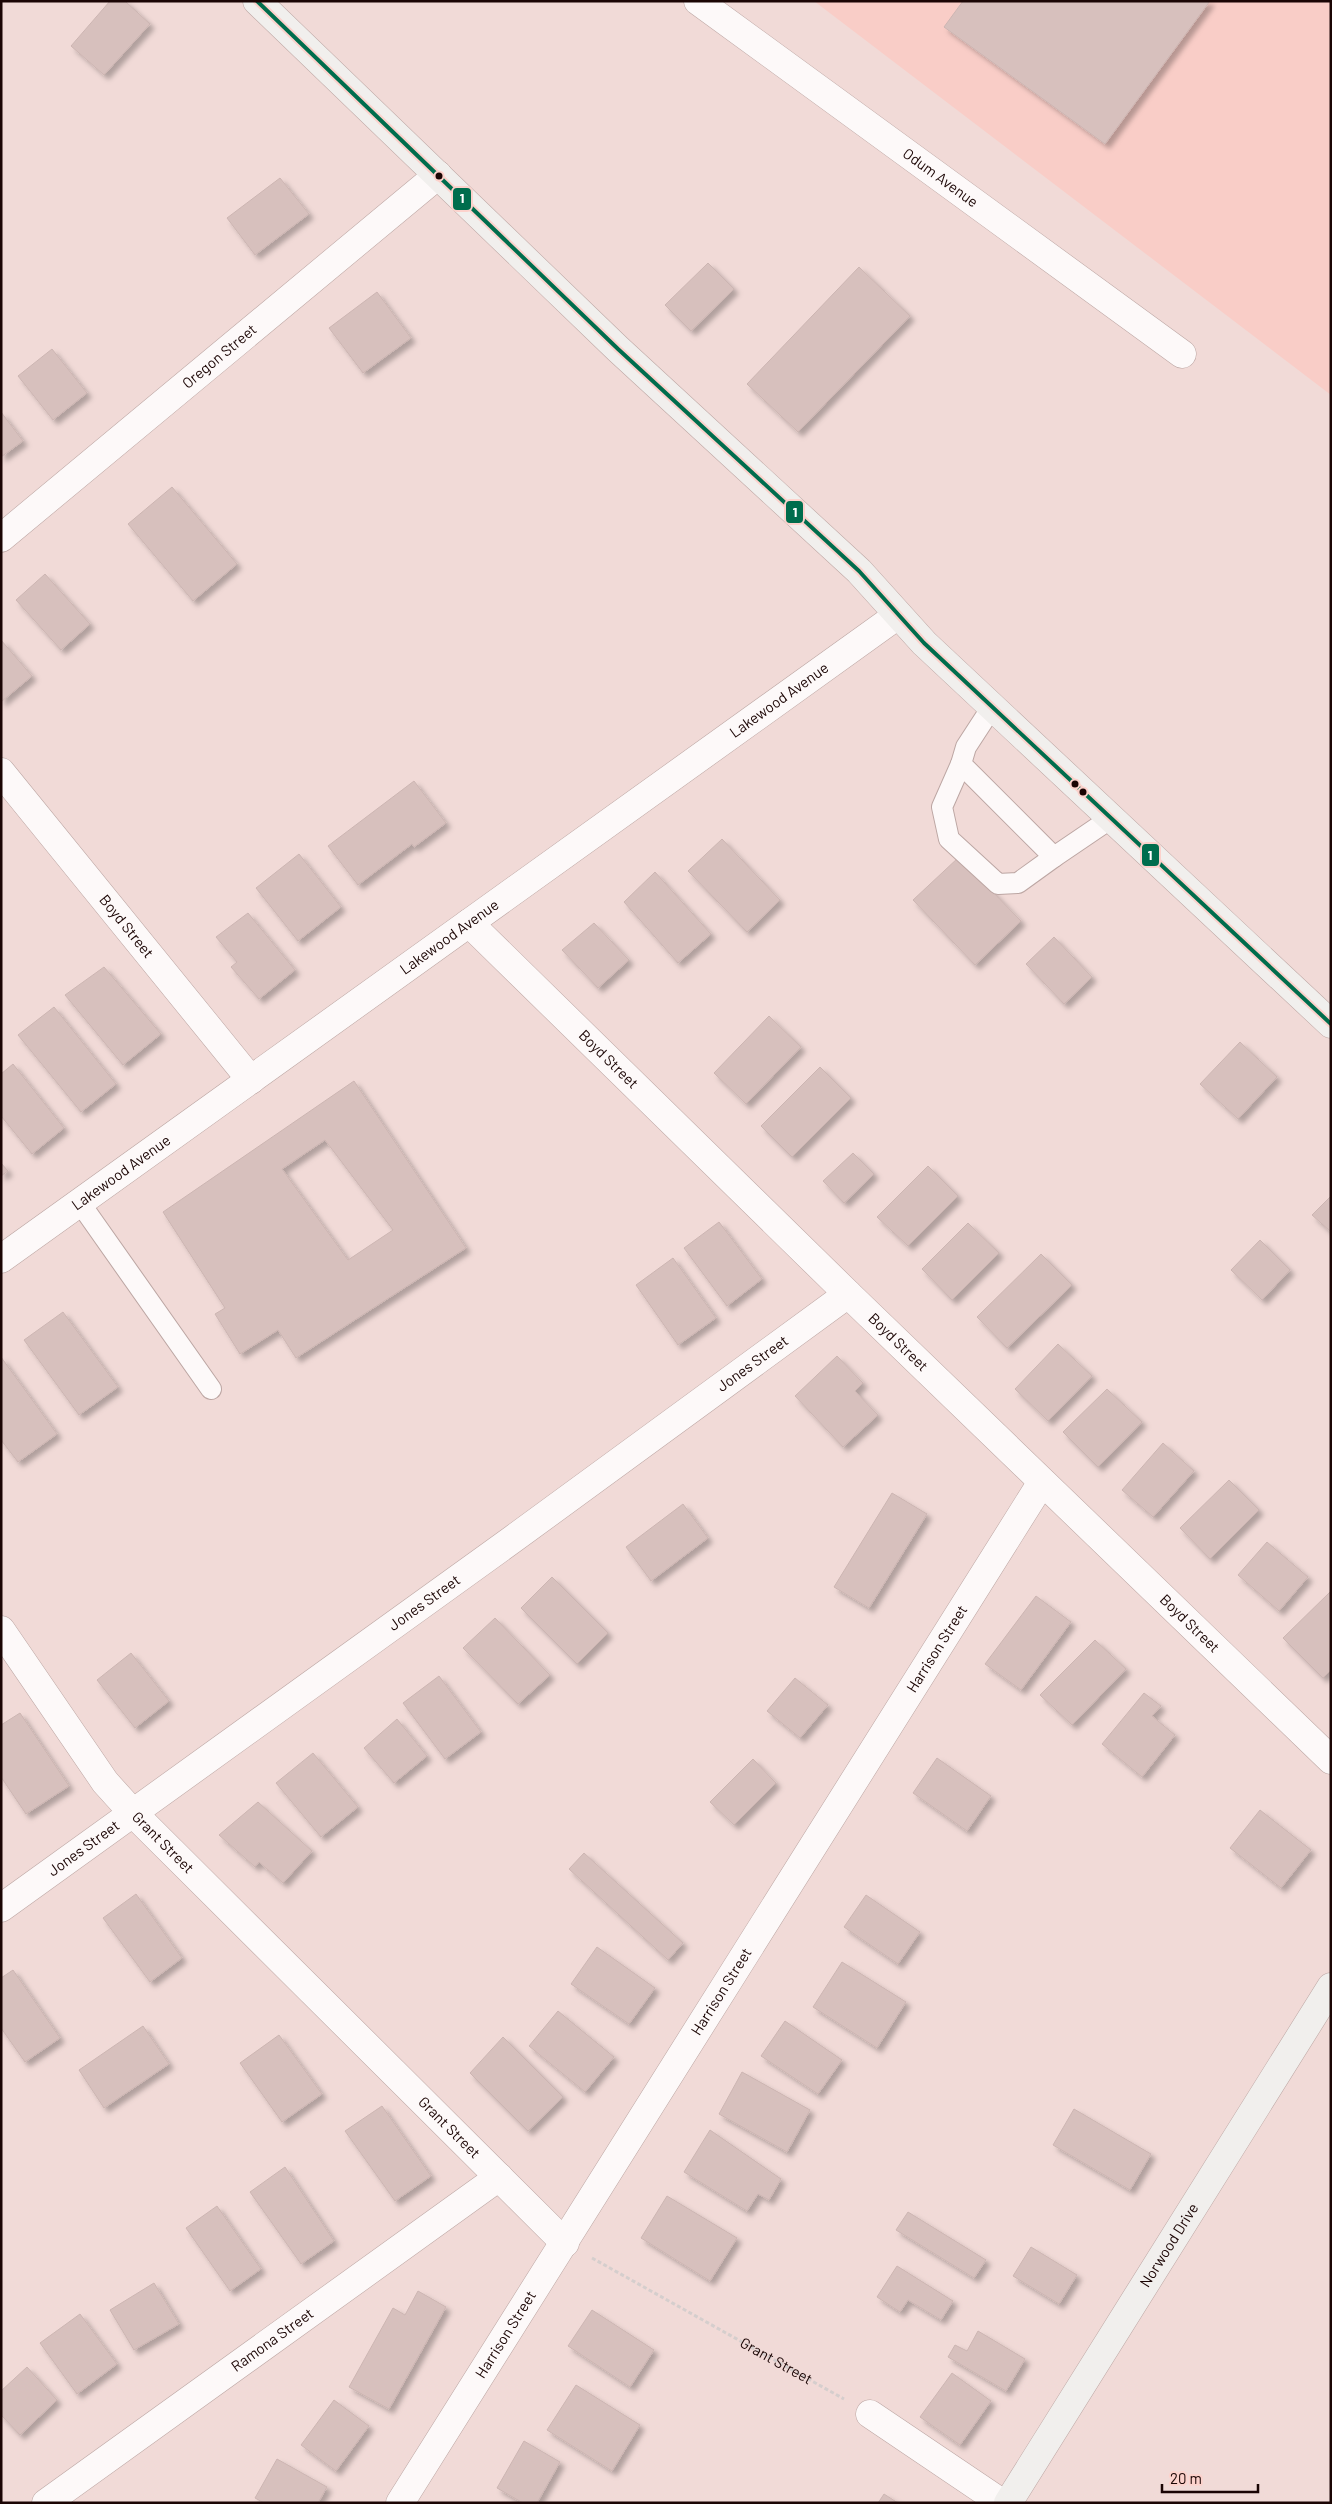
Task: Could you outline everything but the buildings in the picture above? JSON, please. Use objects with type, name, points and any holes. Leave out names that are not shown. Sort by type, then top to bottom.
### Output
[{"type":"street","points":[[257,1],[618,349],[858,571],[924,643],[1110,819],[1196,895],[1331,1024]]},
{"type":"street","name":"Odum Avenue","points":[[698,1],[1182,354]]},
{"type":"street","name":"Oregon Street","points":[[1,538],[438,175]]},
{"type":"street","name":"Lakewood Avenue","points":[[1,1260],[898,615]]},
{"type":"street","name":"Boyd Street","points":[[1,772],[251,1080]]},
{"type":"street","name":"Boyd Street","points":[[469,923],[848,1294],[1331,1760]]},
{"type":"street","name":"Jones Street","points":[[1,1908],[848,1294]]},
{"type":"street","name":"Harrison Street","points":[[400,2503],[1042,1482]]},
{"type":"street","name":"Grant Street","points":[[1,1630],[105,1782],[133,1814],[565,2243]]},
{"type":"street","name":"Norwood Drive","points":[[1008,2503],[1331,1988]]},
{"type":"street","name":"Ramona Street","points":[[46,2503],[499,2177]]},
{"type":"street","points":[[870,2414],[1002,2503]]},
{"type":"lane","points":[[992,707],[966,748],[942,807],[948,840],[998,884],[1018,883],[1110,819]]},
{"type":"lane","points":[[961,764],[1054,857]]},
{"type":"lane","points":[[80,1203],[211,1388]]},
{"type":"path","name":"Grant Street","points":[[565,2243],[870,2414]]},
{"type":"shaded area","points":[[814,1],[1331,1],[1331,395]]},
{"type":"transit line","name":"1","points":[[257,1],[618,349],[859,571],[924,643],[1331,1024]]}]
